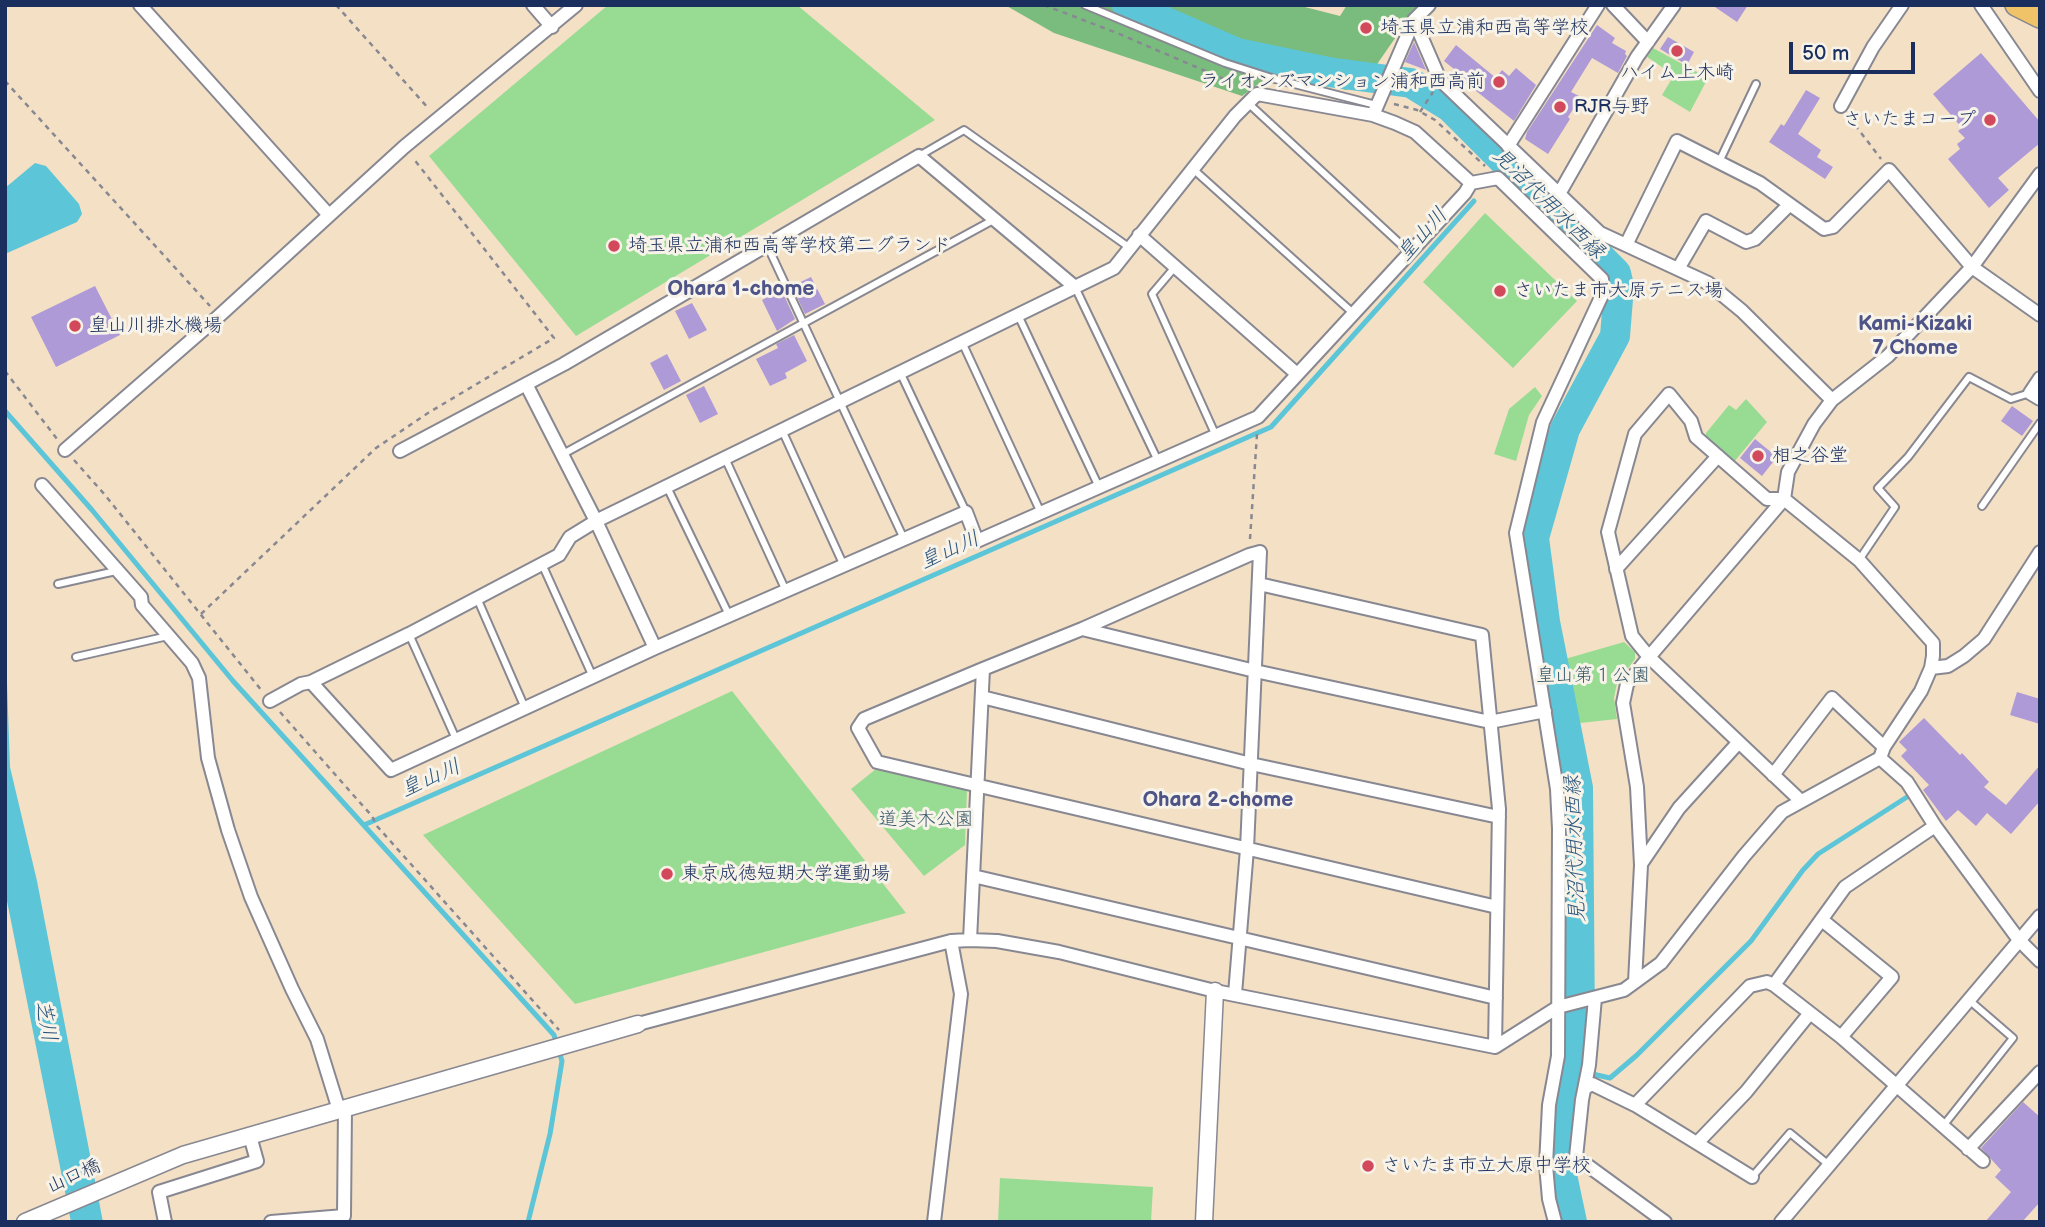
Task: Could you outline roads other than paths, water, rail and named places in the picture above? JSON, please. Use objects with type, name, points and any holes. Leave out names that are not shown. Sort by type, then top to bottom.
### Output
[{"type":"main road","points":[[2016,5],[2040,17]]},
{"type":"street","points":[[140,5],[328,214]]},
{"type":"street","points":[[533,5],[552,27]]},
{"type":"street","points":[[65,450],[219,316],[404,147],[576,5]]},
{"type":"street","points":[[1376,106],[1413,20],[1429,5]]},
{"type":"street","points":[[1508,146],[1598,5]]},
{"type":"street","points":[[1613,5],[1648,42]]},
{"type":"street","points":[[1559,194],[1637,57],[1674,5]]},
{"type":"street","points":[[1841,106],[1873,47],[1902,5]]},
{"type":"street","points":[[1981,5],[2040,91]]},
{"type":"street","points":[[1413,20],[1440,80],[1600,233],[1708,283],[1742,311],[1832,400]]},
{"type":"street","points":[[270,701],[409,634],[559,555],[570,537],[596,521],[1114,268],[1252,98],[1376,106],[1415,132],[1471,183]]},
{"type":"street","points":[[1626,245],[1677,141],[1760,183],[1824,229],[1833,227],[1889,170],[1972,267],[2040,315]]},
{"type":"street","points":[[400,451],[564,364],[919,156],[1075,287]]},
{"type":"street","points":[[1636,982],[1641,865],[1637,787],[1623,702],[1627,684],[1784,499],[1788,472],[1814,424],[1832,400],[1888,356],[1972,267],[2040,174]]},
{"type":"street","points":[[311,682],[391,769],[655,648],[966,512],[977,541],[1258,417],[1408,251],[1465,193],[1471,183],[1498,178],[1596,272],[1602,279],[1603,286],[1595,313],[1544,422],[1516,533],[1557,789],[1558,1056],[1549,1105],[1546,1165],[1549,1199],[1555,1222]]},
{"type":"street","points":[[1678,269],[1706,220],[1746,242],[1755,239],[1788,205]]},
{"type":"street","points":[[1139,235],[1297,374]]},
{"type":"street","points":[[2035,396],[2040,378]]},
{"type":"street","points":[[526,384],[596,521],[655,648]]},
{"type":"street","points":[[638,1024],[951,941],[970,940],[997,941],[1059,952],[1215,991],[1494,1047],[1558,1007],[1624,990],[1661,963],[1744,856],[1782,812],[1801,801],[1882,753],[1921,691],[1933,656],[1933,643],[1859,560],[1784,499],[1767,499],[1696,437],[1691,421],[1669,394],[1635,434],[1608,532],[1632,636],[1738,743],[1801,801]]},
{"type":"street","points":[[1616,569],[1718,456]]},
{"type":"street","points":[[42,485],[141,597],[142,605],[192,663],[199,678],[208,758],[228,830],[251,897],[317,1039],[342,1109],[344,1216],[271,1222]]},
{"type":"street","points":[[1235,994],[1247,849],[1261,552],[864,719],[858,728],[877,762],[977,786],[1247,849],[1497,907]]},
{"type":"street","points":[[1931,668],[1948,666],[1984,639],[2040,552]]},
{"type":"street","points":[[1259,584],[1482,635],[1499,817],[1494,1047]]},
{"type":"street","points":[[1082,629],[1255,671],[1490,722],[1545,711]]},
{"type":"street","points":[[970,940],[983,669]]},
{"type":"street","points":[[982,697],[1251,764],[1499,817]]},
{"type":"street","points":[[1773,775],[1832,698],[1907,782],[1935,826],[2019,940],[2040,961]]},
{"type":"street","points":[[1641,865],[1679,808],[1738,743]]},
{"type":"street","points":[[1774,985],[1845,887],[1935,826]]},
{"type":"street","points":[[973,876],[1496,998]]},
{"type":"street","points":[[1781,1222],[2040,916]]},
{"type":"street","points":[[1822,920],[1892,977],[1841,1037]]},
{"type":"street","points":[[934,1222],[961,993],[951,941]]},
{"type":"street","points":[[1635,1105],[1750,986],[1767,982],[1841,1037],[1983,1161]]},
{"type":"street","points":[[1204,1222],[1215,991]]},
{"type":"street","points":[[1595,998],[1590,1065],[1576,1157],[1665,1222]]},
{"type":"street","points":[[1697,1143],[1746,1092],[1810,1013]]},
{"type":"street","name":"山口橋","points":[[31,1219],[183,1155],[638,1024]]},
{"type":"street","points":[[1968,1149],[2037,1080]]},
{"type":"street","points":[[1585,1088],[1592,1084],[1635,1105],[1752,1177]]},
{"type":"street","points":[[166,1222],[159,1192],[257,1161],[250,1136]]},
{"type":"lane","points":[[1085,5],[1225,63],[1376,106]]},
{"type":"lane","points":[[1719,162],[1756,84]]},
{"type":"lane","points":[[1252,98],[1408,251]]},
{"type":"lane","points":[[919,156],[964,130],[1130,248]]},
{"type":"lane","points":[[1193,169],[1353,313]]},
{"type":"lane","points":[[562,454],[995,219]]},
{"type":"lane","points":[[766,244],[904,539]]},
{"type":"lane","points":[[1175,267],[1152,294],[1216,436]]},
{"type":"lane","points":[[1075,287],[1158,461]]},
{"type":"lane","points":[[1018,315],[1099,487]]},
{"type":"lane","points":[[962,342],[1041,513]]},
{"type":"lane","points":[[900,372],[966,512]]},
{"type":"lane","points":[[1859,560],[1895,508],[1878,488],[1909,457],[1969,376],[2011,399],[2035,396]]},
{"type":"lane","points":[[1983,506],[2040,423]]},
{"type":"lane","points":[[782,430],[844,566]]},
{"type":"lane","points":[[725,458],[786,591]]},
{"type":"lane","points":[[667,487],[729,615]]},
{"type":"lane","points":[[542,564],[593,677]]},
{"type":"lane","points":[[58,584],[118,571]]},
{"type":"lane","points":[[477,598],[525,708]]},
{"type":"lane","points":[[409,634],[456,739]]},
{"type":"lane","points":[[76,657],[168,636]]},
{"type":"lane","points":[[1942,1126],[2013,1038],[1969,1000]]},
{"type":"lane","points":[[1752,1177],[1790,1133],[1829,1165]]},
{"type":"water","points":[[35,163],[46,166],[79,204],[82,214],[77,222],[5,254],[5,188]]},
{"type":"water","name":"芝川","points":[[5,627],[10,767],[37,881],[103,1222],[71,1222],[5,891]]},
{"type":"waterway","name":"見沼代用水西縁","points":[[1127,5],[1237,53],[1328,72],[1411,83],[1450,107],[1616,273],[1619,286],[1615,336],[1565,429],[1534,538],[1545,622],[1578,788],[1580,1026],[1563,1134],[1562,1175],[1572,1222]]},
{"type":"waterway","name":"皇山川","points":[[364,825],[1271,427],[1474,201]]},
{"type":"waterway","points":[[5,411],[92,510],[233,681],[554,1035],[562,1061],[550,1134],[528,1222]]},
{"type":"waterway","points":[[1575,1070],[1610,1078],[1637,1055],[1751,941],[1803,870],[1818,854],[1907,797]]},
{"type":"place","name":"埼玉県立浦和西高等学校","points":[[1366,28]]},
{"type":"place","name":"ハイム上木崎","points":[[1677,51]]},
{"type":"place","name":"ライオンズマンション浦和西高前","points":[[1499,82]]},
{"type":"place","name":"RJR与野","points":[[1560,107]]},
{"type":"place","name":"さいたまコープ","points":[[1990,120]]},
{"type":"place","name":"埼玉県立浦和西高等学校第二グランド","points":[[614,246]]},
{"type":"place","name":"さいたま市大原テニス場","points":[[1500,291]]},
{"type":"place","name":"皇山川排水機場","points":[[75,326]]},
{"type":"place","name":"相之谷堂","points":[[1758,456]]},
{"type":"place","name":"東京成徳短期大学運動場","points":[[667,874]]},
{"type":"place","name":"さいたま市立大原中学校","points":[[1368,1166]]},
{"type":"district","name":"Ohara 1-chome","points":[[741,290]]},
{"type":"district","name":"Kami-Kizaki 7 Chome","points":[[1915,337]]},
{"type":"district","name":"Ohara 2-chome","points":[[1218,801]]},
{"type":"park label","name":"皇山第１公園","points":[[1593,676]]},
{"type":"park label","name":"道美木公園","points":[[926,820]]}]
